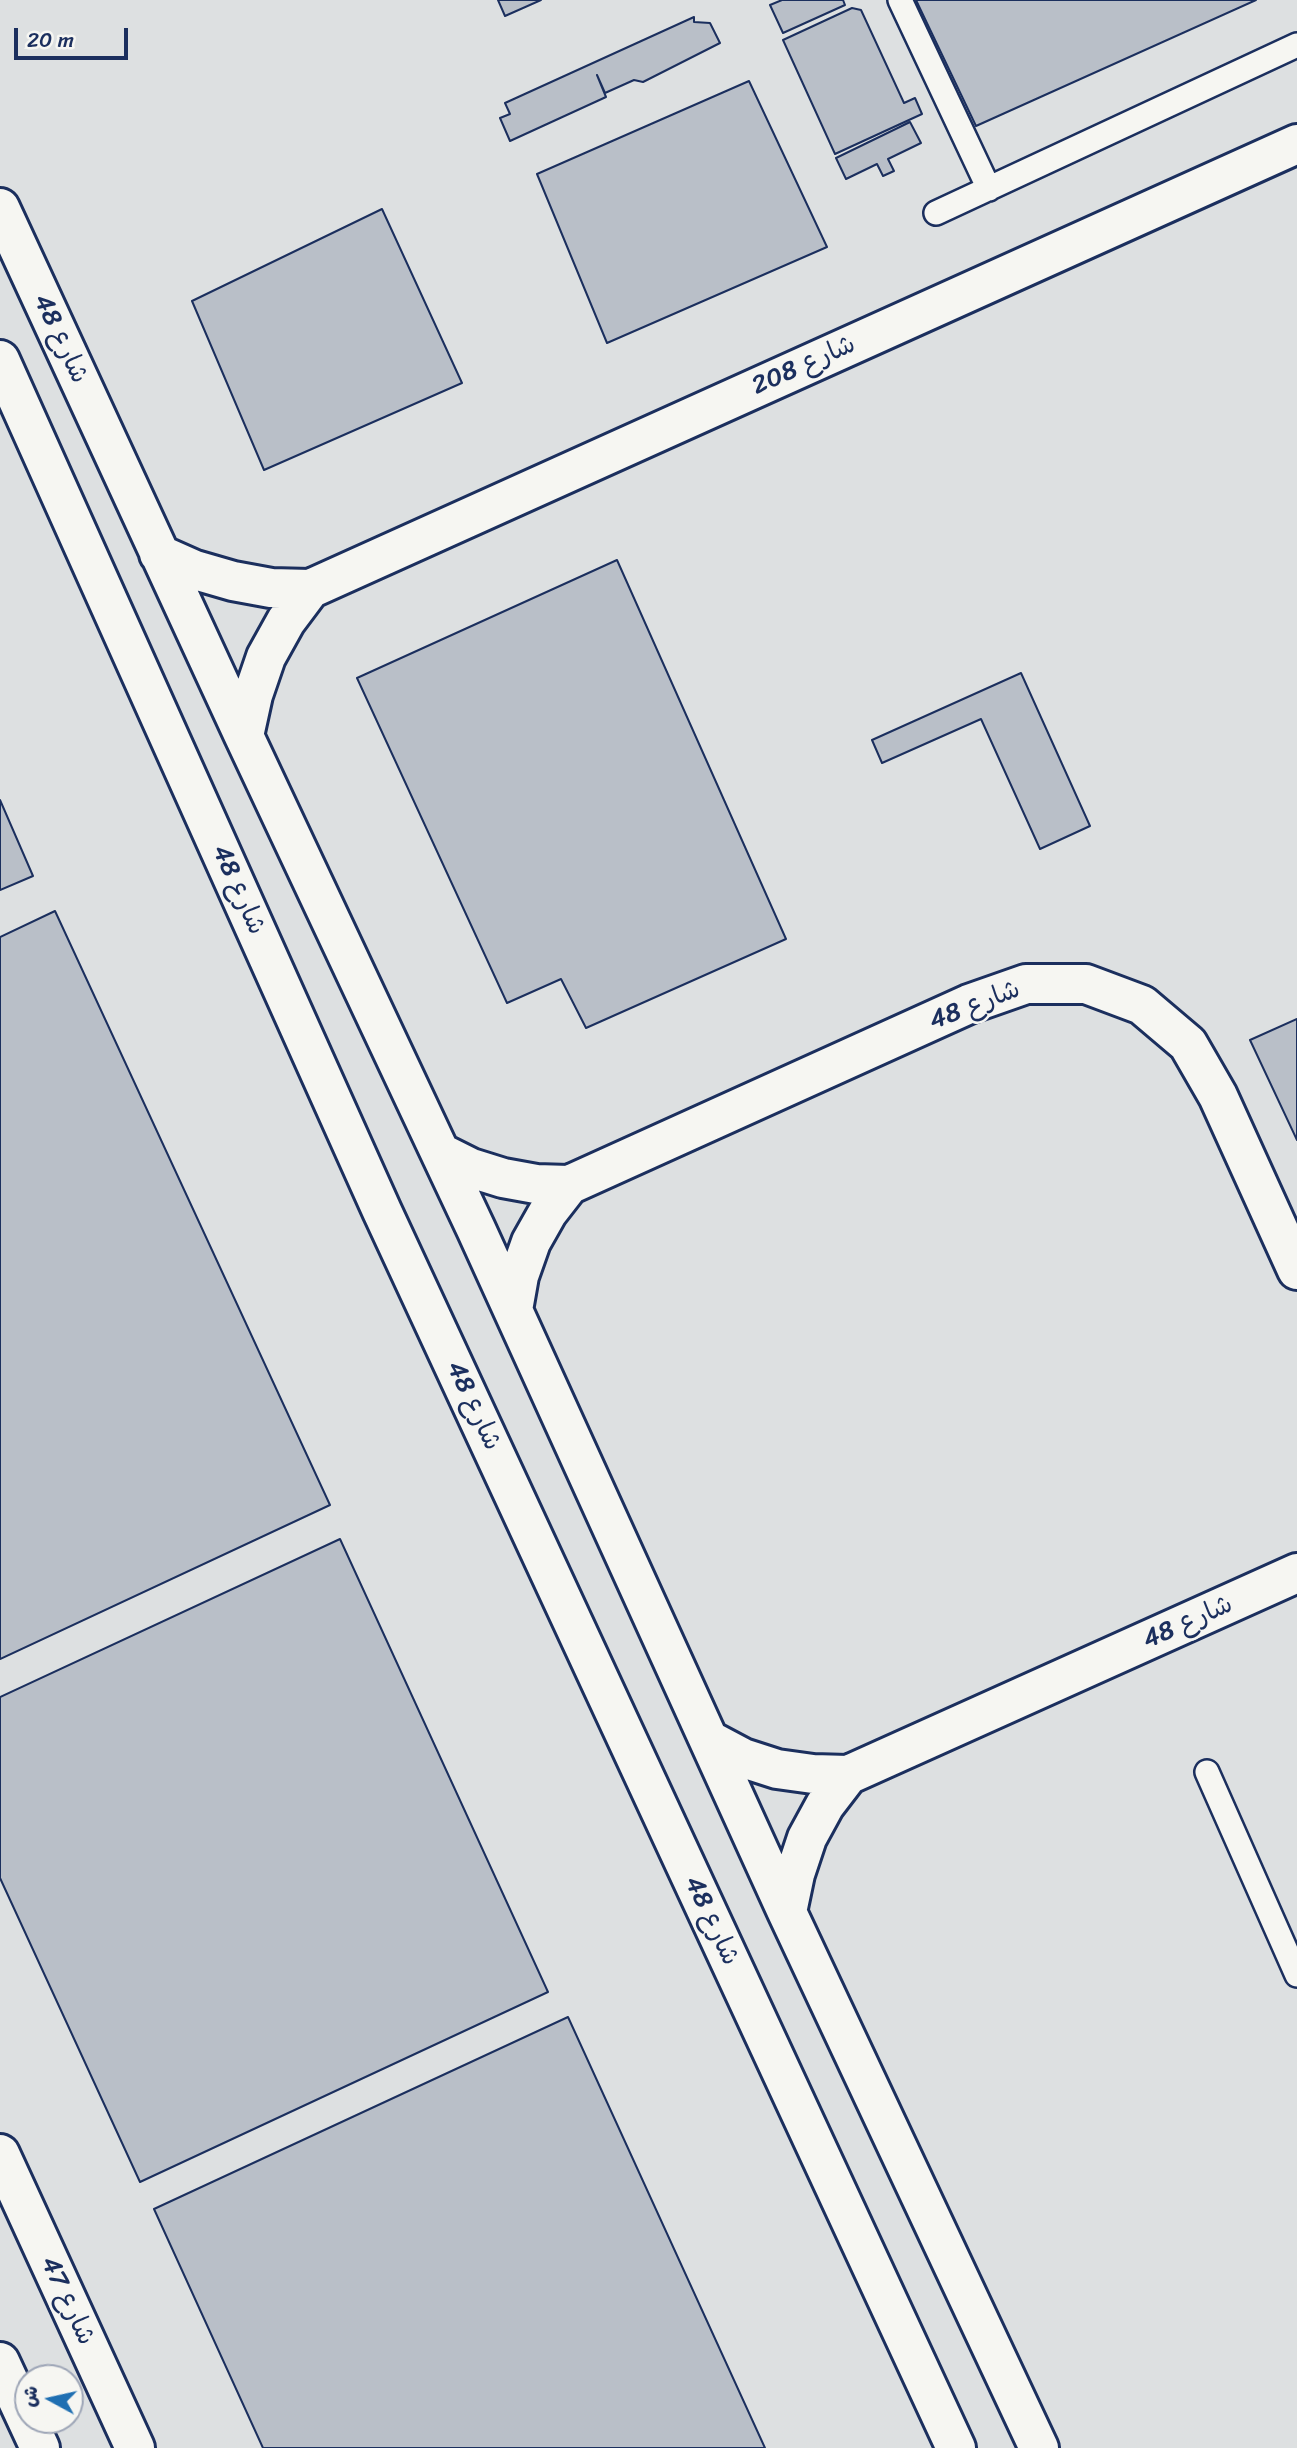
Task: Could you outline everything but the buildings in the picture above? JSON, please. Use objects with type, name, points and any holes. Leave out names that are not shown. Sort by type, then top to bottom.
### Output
[{"type":"street","name":"شارع 208","points":[[159,554],[195,570],[233,581],[271,588],[310,589],[1297,144]]},
{"type":"street","name":"شارع 48","points":[[0,208],[159,554],[441,1153],[787,1912],[1039,2448]]},
{"type":"street","name":"شارع 48","points":[[0,360],[382,1211],[956,2448]]},
{"type":"street","name":"شارع 208","points":[[244,736],[253,695],[266,657],[286,621],[310,589]]},
{"type":"street","name":"شارع 48","points":[[441,1153],[471,1168],[503,1178],[536,1184],[569,1185],[970,1004],[1026,984],[1086,984],[1142,1005],[1188,1044],[1218,1096],[1297,1270]]},
{"type":"street","name":"شارع 48","points":[[513,1310],[519,1276],[531,1242],[548,1212],[569,1185]]},
{"type":"street","name":"شارع 48","points":[[711,1741],[743,1758],[777,1769],[848,1775],[1297,1573]]},
{"type":"street","name":"شارع 48","points":[[787,1912],[795,1874],[807,1838],[825,1805],[848,1775]]},
{"type":"street","name":"شارع 47","points":[[0,2154],[135,2448]]},
{"type":"street","points":[[1,2366],[40,2448]]},
{"type":"lane","points":[[900,0],[989,189]]},
{"type":"lane","points":[[936,213],[1297,45]]},
{"type":"lane","points":[[1207,1772],[1297,1975]]},
{"type":"shaded area","points":[[0,0],[1297,0],[1297,2448],[0,2448]]}]
